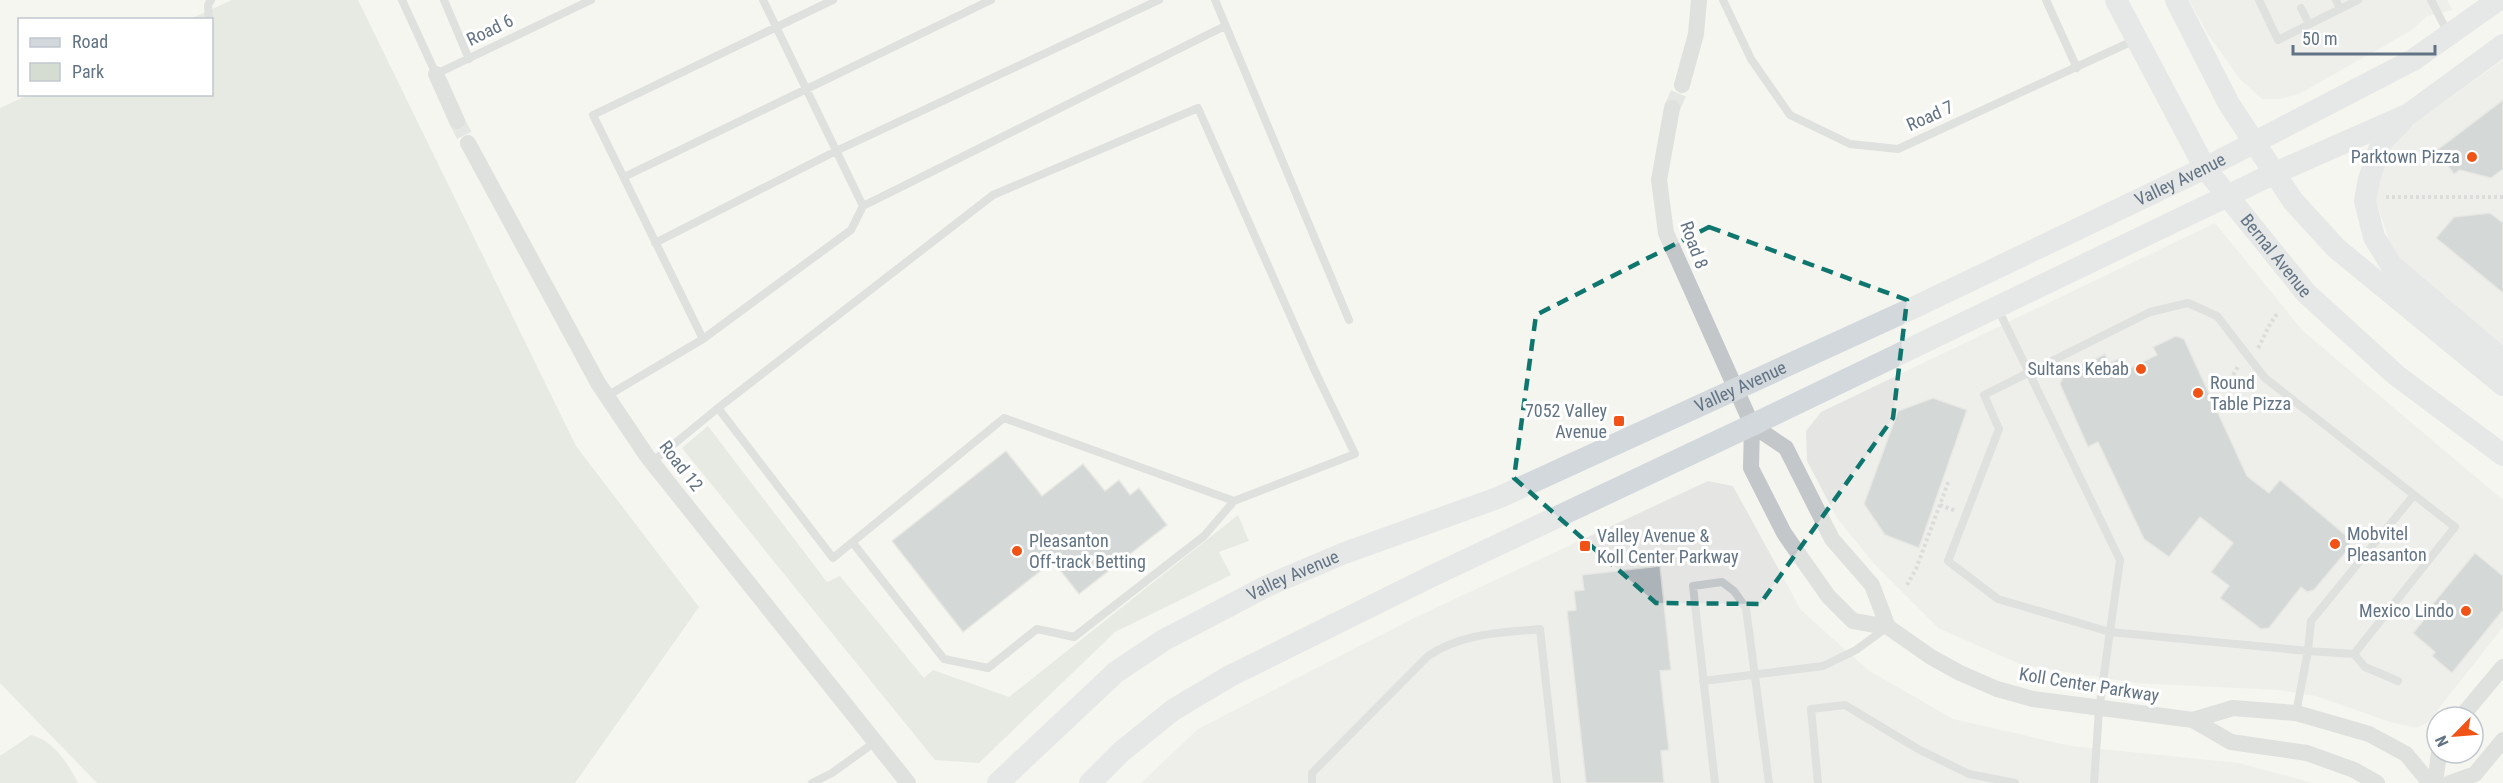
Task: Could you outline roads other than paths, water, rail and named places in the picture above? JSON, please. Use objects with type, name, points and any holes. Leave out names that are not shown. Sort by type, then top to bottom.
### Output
[{"type":"main road","name":"Bernal Avenue","points":[[2116,0],[2205,168],[2306,293],[2396,375],[2503,456]]},
{"type":"main road","points":[[2176,0],[2229,104],[2294,201],[2336,248],[2503,385]]},
{"type":"main road","name":"Valley Avenue","points":[[998,783],[1116,672],[1164,640],[1267,586],[1342,554],[1500,497],[1915,307],[2205,168],[2413,60],[2498,0]]},
{"type":"main road","name":"Valley Avenue","points":[[1090,783],[1121,752],[1173,710],[1230,676],[1430,577],[1752,425],[2226,196],[2409,114],[2503,45]]},
{"type":"main road","points":[[2409,114],[2382,141],[2369,178],[2365,201],[2374,237],[2391,265],[2503,360]]},
{"type":"street","points":[[1683,85],[1696,34],[1699,0]]},
{"type":"street","points":[[436,74],[457,121]]},
{"type":"street","name":"Road 8","points":[[1672,108],[1659,180],[1666,233],[1735,388]]},
{"type":"street","name":"Road 12","points":[[468,143],[607,396],[652,462],[875,741],[902,779]]},
{"type":"street","name":"Koll Center Parkway","points":[[1735,388],[1752,425],[1750,468],[1784,533],[1828,596],[1853,621],[1888,627],[1930,657],[1997,689],[2033,699],[2099,710],[2193,720],[2233,708],[2296,713],[2369,734],[2406,754],[2430,783]]},
{"type":"street","points":[[1752,425],[1786,448],[1832,539],[1872,585],[1888,627]]},
{"type":"street","points":[[2471,705],[2503,667]]},
{"type":"street","name":"Koll Center Parkway","points":[[2193,720],[2231,742],[2307,753],[2354,770],[2377,783]]},
{"type":"street","points":[[2450,783],[2475,774],[2503,740]]},
{"type":"street","points":[[2435,783],[2437,765]]},
{"type":"lane","points":[[209,18],[208,5],[211,0]]},
{"type":"lane","points":[[402,0],[436,74]]},
{"type":"lane","points":[[444,0],[469,59]]},
{"type":"lane","name":"Road 6","points":[[436,74],[591,0]]},
{"type":"lane","points":[[763,0],[863,206]]},
{"type":"lane","points":[[703,339],[594,115],[833,0]]},
{"type":"lane","points":[[624,177],[991,0]]},
{"type":"lane","points":[[655,243],[836,151],[1159,0]]},
{"type":"lane","points":[[1215,0],[1349,320]]},
{"type":"lane","name":"Road 7","points":[[1723,0],[1751,58],[1790,115],[1850,144],[1898,149],[2136,40]]},
{"type":"lane","points":[[2046,0],[2077,68]]},
{"type":"lane","points":[[2259,0],[2278,40],[2358,0]]},
{"type":"lane","points":[[2336,0],[2340,9]]},
{"type":"lane","points":[[2431,0],[2449,35]]},
{"type":"lane","points":[[2301,8],[2309,24]]},
{"type":"lane","points":[[607,396],[703,339],[851,230],[863,206],[1225,27]]},
{"type":"lane","points":[[652,462],[718,408],[993,195],[1198,108],[1314,369],[1355,454],[1234,501],[1204,536],[1074,637],[1037,629],[988,668],[944,659],[853,543]]},
{"type":"lane","points":[[2354,654],[2456,527],[2265,378],[2217,316],[2188,303],[2150,312],[1984,395],[1999,429],[1948,561],[1998,599],[2110,632],[2354,654],[2365,667],[2398,681]]},
{"type":"lane","points":[[1997,306],[2120,560],[2099,710],[2094,783]]},
{"type":"lane","points":[[718,408],[833,558],[1004,418],[1234,501]]},
{"type":"lane","points":[[2296,713],[2308,651],[2311,621],[2414,495]]},
{"type":"lane","points":[[1715,783],[1693,586],[1722,582],[1734,591],[1746,608],[1769,783]]},
{"type":"lane","points":[[1703,681],[1823,666],[1856,650],[1888,627]]},
{"type":"lane","points":[[1312,783],[1312,773],[1428,656],[1460,639],[1540,629],[1557,783]]},
{"type":"lane","points":[[1818,783],[1810,709],[1845,705],[1918,749],[1969,774],[2015,783]]},
{"type":"lane","points":[[812,783],[832,773],[875,741]]},
{"type":"tunnel","points":[[1672,108],[1682,85]]},
{"type":"tunnel","points":[[457,121],[468,143]]},
{"type":"place","name":"Parktown Pizza","points":[[2472,157]]},
{"type":"place","name":"Sultans Kebab","points":[[2141,369]]},
{"type":"place","name":"Round Table Pizza","points":[[2198,393]]},
{"type":"place","name":"7052 Valley Avenue","points":[[1619,421]]},
{"type":"place","name":"Mobvitel Pleasanton","points":[[2335,544]]},
{"type":"place","name":"Valley Avenue & Koll Center Parkway","points":[[1585,546]]},
{"type":"place","name":"Pleasanton Off-track Betting","points":[[1017,551]]},
{"type":"place","name":"Mexico Lindo","points":[[2466,611]]}]
